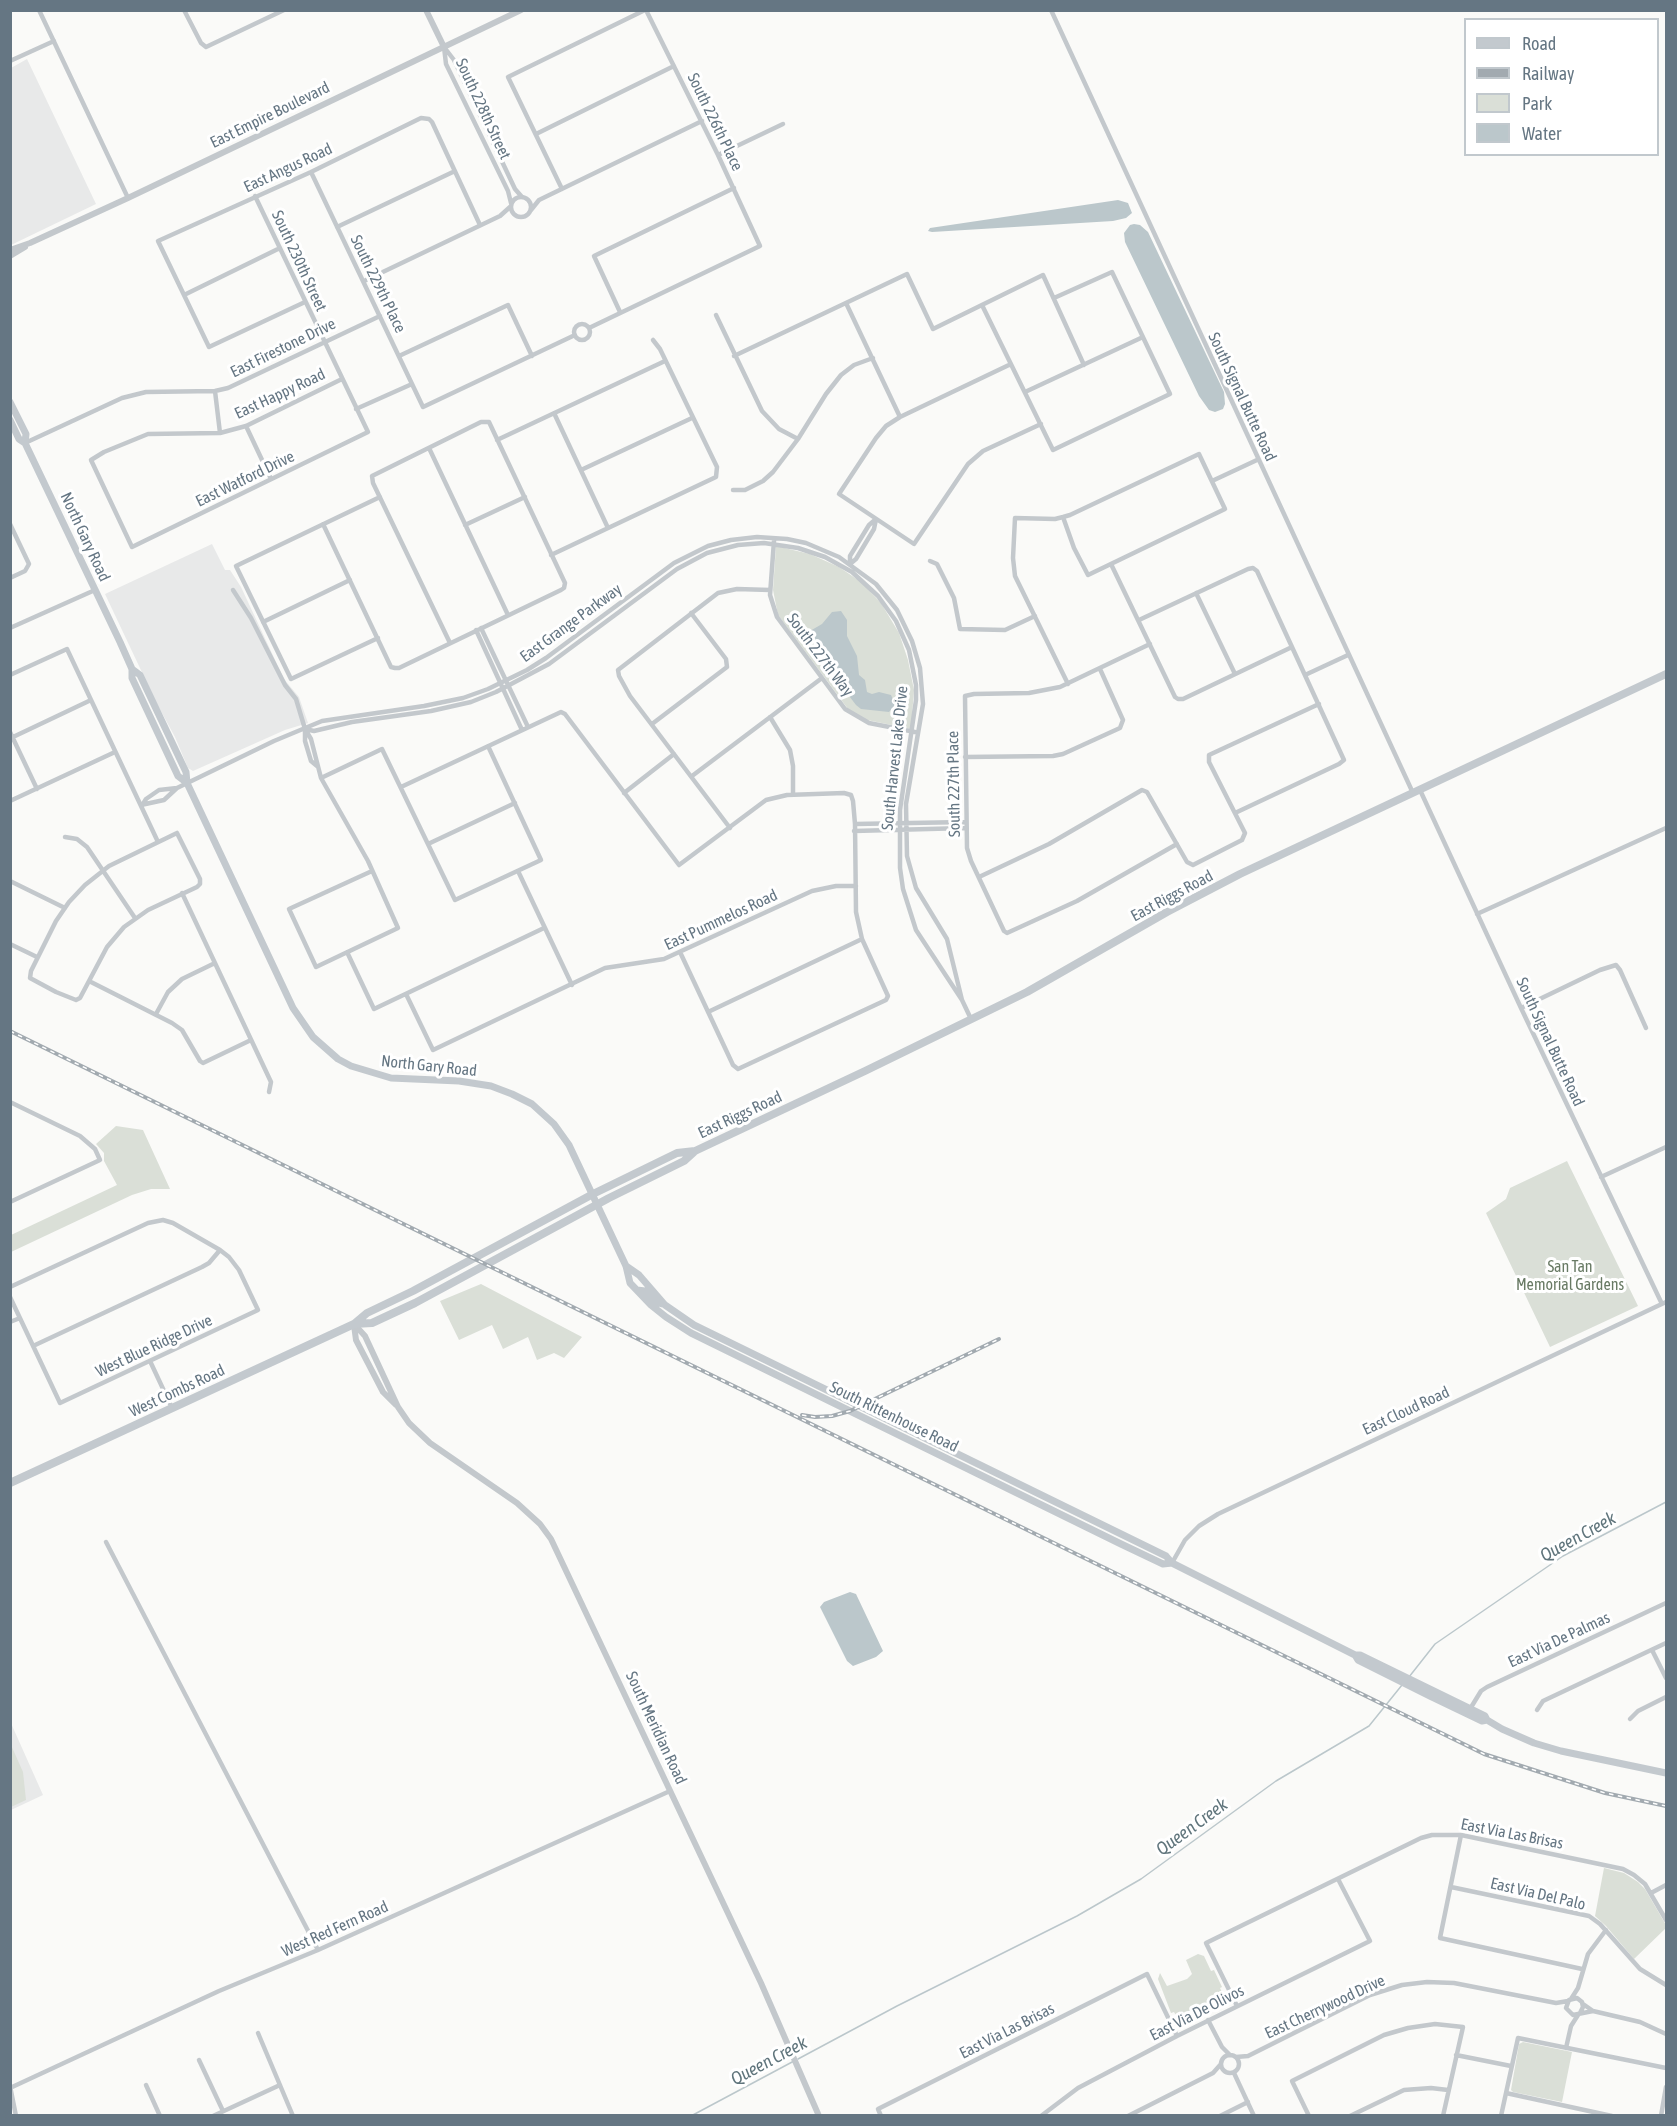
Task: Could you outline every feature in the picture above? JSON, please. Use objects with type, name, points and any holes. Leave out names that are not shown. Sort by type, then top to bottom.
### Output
[{"type":"main road","points":[[10,402],[26,434],[25,443]]},
{"type":"main road","name":"North Gary Road","points":[[10,420],[19,439],[25,443],[95,590],[132,669],[132,678],[178,776],[187,783],[293,1008],[313,1037],[338,1059],[372,1073],[391,1078],[474,1083],[496,1088],[523,1099],[546,1116],[564,1137],[597,1204]]},
{"type":"main road","name":"East Riggs Road","points":[[597,1204],[684,1161],[695,1151],[972,1020],[1240,874],[1666,674]]},
{"type":"main road","name":"East Riggs Road","points":[[593,1194],[677,1153],[695,1151]]},
{"type":"main road","name":"West Combs Road","points":[[10,1483],[354,1324],[367,1313],[413,1291],[593,1194]]},
{"type":"main road","name":"West Combs Road","points":[[354,1324],[372,1323],[415,1303],[597,1204]]},
{"type":"main road","name":"South Rittenhouse Road","points":[[597,1204],[626,1266],[630,1283],[662,1314],[691,1333],[1163,1564],[1172,1563]]},
{"type":"main road","name":"South Rittenhouse Road","points":[[626,1266],[639,1275],[665,1305],[700,1327],[1166,1556],[1172,1563],[1355,1655],[1358,1660],[1394,1675],[1482,1721],[1487,1720]]},
{"type":"main road","points":[[637,1290],[645,1291],[656,1302],[665,1305]]},
{"type":"main road","points":[[662,1314],[671,1316],[692,1328],[700,1327]]},
{"type":"main road","name":"South Rittenhouse Road","points":[[1432,1694],[1470,1708],[1515,1735],[1561,1751],[1666,1773]]},
{"type":"street","points":[[39,10],[128,198]]},
{"type":"street","points":[[184,10],[201,43],[206,46],[284,10]]},
{"type":"street","points":[[426,10],[444,47]]},
{"type":"street","name":"East Empire Boulevard","points":[[10,250],[128,198],[521,10]]},
{"type":"street","points":[[562,189],[508,77],[645,10]]},
{"type":"street","name":"South 226th Place","points":[[620,312],[760,246],[702,121],[645,10]]},
{"type":"street","name":"South Signal Butte Road","points":[[1051,10],[1348,655],[1664,1303]]},
{"type":"street","points":[[10,61],[54,41]]},
{"type":"street","name":"South 228th Street","points":[[444,47],[454,60],[515,189],[522,197]]},
{"type":"street","name":"South 228th Street","points":[[444,47],[447,64],[508,190],[511,205]]},
{"type":"street","points":[[536,134],[674,66]]},
{"type":"street","name":"East Angus Road","points":[[184,295],[158,242],[311,172],[421,118],[432,122],[455,171]]},
{"type":"street","points":[[363,281],[500,216],[516,198],[539,200],[702,121]]},
{"type":"street","points":[[718,155],[783,124]]},
{"type":"street","points":[[337,227],[455,171],[480,225]]},
{"type":"street","name":"South 229th Place","points":[[311,172],[423,407],[532,356]]},
{"type":"street","points":[[589,328],[620,312],[594,256],[734,189]]},
{"type":"street","name":"South 230th Street","points":[[255,196],[368,432]]},
{"type":"street","points":[[528,200],[531,210]]},
{"type":"street","points":[[500,216],[524,217],[539,200]]},
{"type":"street","points":[[511,205],[514,216]]},
{"type":"street","name":"East Empire Boulevard","points":[[10,256],[30,243]]},
{"type":"street","points":[[279,249],[184,295],[209,347],[305,302]]},
{"type":"street","points":[[982,304],[1053,450],[1170,394],[1112,272],[1054,298]]},
{"type":"street","points":[[734,356],[907,274],[933,329],[1043,275],[1084,365]]},
{"type":"street","points":[[846,303],[900,417]]},
{"type":"street","points":[[399,356],[508,305],[532,356],[575,335]]},
{"type":"street","name":"East Firestone Drive","points":[[25,443],[122,398],[146,392],[215,391],[228,388],[380,315]]},
{"type":"street","points":[[716,315],[762,411],[779,429],[798,439]]},
{"type":"street","points":[[583,324],[589,328],[590,334],[585,340],[579,340],[575,335],[578,325],[583,324]]},
{"type":"street","points":[[1025,392],[1143,337]]},
{"type":"street","points":[[551,555],[716,477],[717,467],[653,340]]},
{"type":"street","points":[[733,490],[745,490],[763,481],[781,463],[841,375],[854,365],[873,358]]},
{"type":"street","points":[[497,440],[665,361]]},
{"type":"street","points":[[1011,364],[900,417],[886,426],[839,494],[914,544],[968,464],[983,451],[1041,424]]},
{"type":"street","name":"East Happy Road","points":[[132,547],[91,460],[104,452],[148,434],[220,433],[246,426],[342,379]]},
{"type":"street","points":[[357,409],[412,384]]},
{"type":"street","points":[[215,391],[220,433]]},
{"type":"street","points":[[554,413],[608,528]]},
{"type":"street","points":[[581,470],[692,418]]},
{"type":"street","points":[[323,524],[391,667],[395,668],[450,643],[564,588],[565,583],[489,422],[485,421],[372,476],[450,643]]},
{"type":"street","points":[[246,426],[272,479]]},
{"type":"street","name":"East Watford Drive","points":[[132,547],[368,432]]},
{"type":"street","points":[[429,448],[508,615]]},
{"type":"street","points":[[1063,517],[1074,548],[1088,575],[1225,509],[1199,454],[1063,517],[1056,519],[1015,518],[1013,558],[1015,576],[1068,684],[1150,644]]},
{"type":"street","points":[[1212,481],[1257,460]]},
{"type":"street","points":[[378,638],[291,679],[236,566],[380,497]]},
{"type":"street","points":[[465,525],[525,497]]},
{"type":"street","points":[[848,566],[850,556],[869,525],[876,519]]},
{"type":"street","points":[[848,566],[856,559],[866,543],[874,529],[876,519]]},
{"type":"street","points":[[10,524],[29,564],[28,569],[10,578]]},
{"type":"street","name":"East Grange Parkway","points":[[177,788],[310,725],[451,700],[488,689],[528,670],[674,563],[695,552],[731,540],[757,537],[774,541]]},
{"type":"street","points":[[860,540],[866,543]]},
{"type":"street","name":"South Harvest Lake Drive","points":[[774,541],[816,553],[848,566],[884,593],[897,610],[912,641],[918,658],[923,704],[906,804],[907,856],[913,880],[922,899],[948,939],[962,1000]]},
{"type":"street","name":"South 227th Way","points":[[774,541],[770,590],[772,605],[777,617],[845,709],[868,723],[919,733]]},
{"type":"street","name":"East Grange Parkway","points":[[305,729],[314,731],[352,722],[431,711],[471,702],[506,687],[549,664],[686,563],[707,553],[728,547],[774,541]]},
{"type":"street","points":[[930,561],[937,564],[954,598],[960,629],[1005,630],[1035,616]]},
{"type":"street","points":[[1111,564],[1178,699],[1292,647]]},
{"type":"street","name":"South Harvest Lake Drive","points":[[848,566],[878,596],[896,621],[905,640],[916,685],[913,731],[901,796],[899,823],[901,878],[911,918],[921,939],[962,1000],[972,1020]]},
{"type":"street","points":[[1139,620],[1253,568],[1257,571],[1344,760],[1235,813]]},
{"type":"street","points":[[263,622],[350,580]]},
{"type":"street","points":[[10,628],[95,590]]},
{"type":"street","points":[[233,590],[251,618],[281,678],[296,699],[305,729],[311,739],[317,759],[316,766],[321,778],[372,871],[399,928],[316,967],[289,909],[372,871]]},
{"type":"street","points":[[730,828],[630,696],[618,670],[718,593],[727,590],[770,590]]},
{"type":"street","points":[[1196,593],[1235,674]]},
{"type":"street","points":[[652,724],[727,667],[726,659],[691,613]]},
{"type":"street","points":[[478,629],[525,728]]},
{"type":"street","points":[[10,675],[67,649],[158,842]]},
{"type":"street","points":[[1305,675],[1348,655]]},
{"type":"street","points":[[965,757],[1053,756],[1063,754],[1120,728],[1123,720],[1100,669]]},
{"type":"street","points":[[692,776],[822,678]]},
{"type":"street","name":"South 227th Place","points":[[1068,684],[1029,693],[965,696],[967,848],[1007,933],[1077,901],[1177,844]]},
{"type":"street","points":[[37,789],[12,734],[91,700]]},
{"type":"street","points":[[979,877],[1049,844],[1142,790],[1147,792],[1177,844],[1193,865],[1244,837],[1245,833],[1209,762],[1209,755],[1319,704]]},
{"type":"street","points":[[401,788],[561,712],[565,714],[679,866],[766,800],[793,794],[844,793],[851,795],[855,824],[856,912],[862,939],[887,998],[738,1069],[733,1065],[680,952]]},
{"type":"street","points":[[770,717],[790,750],[793,766],[793,794]]},
{"type":"street","points":[[321,778],[382,749],[455,900],[541,860],[488,746]]},
{"type":"street","points":[[10,801],[115,752]]},
{"type":"street","points":[[624,793],[674,754]]},
{"type":"street","points":[[142,804],[159,790],[177,788]]},
{"type":"street","points":[[142,804],[164,800],[177,788]]},
{"type":"street","points":[[156,793],[159,801]]},
{"type":"street","points":[[428,844],[515,803]]},
{"type":"street","points":[[855,824],[966,825]]},
{"type":"street","points":[[854,831],[966,825]]},
{"type":"street","points":[[1476,914],[1666,828]]},
{"type":"street","points":[[177,833],[200,884],[135,918],[114,936],[80,998],[72,999],[30,978],[37,957],[65,908],[85,885],[103,869],[158,842],[177,833]]},
{"type":"street","points":[[65,837],[77,839],[87,847],[135,918]]},
{"type":"street","points":[[518,871],[572,985]]},
{"type":"street","points":[[10,881],[65,908]]},
{"type":"street","name":"East Pummelos Road","points":[[406,994],[433,1050],[605,968],[664,959],[812,891],[836,886],[856,886]]},
{"type":"street","points":[[182,893],[271,1082],[269,1092]]},
{"type":"street","points":[[347,952],[374,1009],[544,927]]},
{"type":"street","points":[[708,1012],[862,939]]},
{"type":"street","points":[[10,944],[37,957]]},
{"type":"street","points":[[156,1014],[175,984],[215,963]]},
{"type":"street","points":[[1521,1008],[1600,970],[1616,965],[1646,1028]]},
{"type":"street","points":[[88,981],[156,1014],[182,1030],[200,1061],[208,1061],[251,1040]]},
{"type":"street","points":[[10,1102],[80,1136],[88,1142],[100,1160],[10,1202]]},
{"type":"street","points":[[1601,1177],[1666,1147]]},
{"type":"street","points":[[10,1287],[148,1223],[163,1220],[173,1223],[220,1250],[202,1268],[33,1346],[10,1297]]},
{"type":"street","name":"West Blue Ridge Drive","points":[[33,1346],[60,1403],[258,1310],[235,1263],[220,1250]]},
{"type":"street","name":"East Cloud Road","points":[[1172,1563],[1185,1540],[1199,1526],[1218,1514],[1664,1303]]},
{"type":"street","points":[[10,1322],[20,1317]]},
{"type":"street","name":"South Meridian Road","points":[[354,1324],[357,1340],[383,1392],[398,1407],[409,1423],[422,1437],[517,1503],[546,1532],[559,1554],[819,2115]]},
{"type":"street","points":[[150,1361],[172,1408]]},
{"type":"street","points":[[106,1542],[318,1950]]},
{"type":"street","name":"East Via De Palmas","points":[[1470,1708],[1481,1691],[1487,1687],[1666,1603]]},
{"type":"street","points":[[1537,1710],[1543,1701],[1666,1643]]},
{"type":"street","points":[[1652,1650],[1666,1678]]},
{"type":"street","points":[[1630,1719],[1638,1711],[1666,1697]]},
{"type":"street","name":"West Red Fern Road","points":[[11,2088],[219,1991],[318,1950],[670,1791]]},
{"type":"street","points":[[1461,1835],[1440,1938],[1582,1969]]},
{"type":"street","name":"East Via Las Brisas","points":[[1237,2006],[1206,1943],[1421,1838],[1461,1835],[1623,1869],[1640,1879],[1666,1920]]},
{"type":"street","name":"East Via De Olivos","points":[[1041,2115],[1078,2088],[1208,2020],[1370,1941],[1338,1879]]},
{"type":"street","points":[[1651,1893],[1666,1886]]},
{"type":"street","name":"East Via Del Palo","points":[[1451,1887],[1583,1914],[1594,1919],[1640,1969],[1666,1985]]},
{"type":"street","points":[[1571,2026],[1568,2011],[1569,2000],[1578,1988],[1582,1969],[1591,1948],[1606,1930]]},
{"type":"street","name":"East Via Las Brisas","points":[[881,2115],[878,2109],[1147,1974],[1177,2036]]},
{"type":"street","name":"East Cherrywood Drive","points":[[1239,2065],[1248,2056],[1370,1995],[1402,1985],[1427,1982],[1454,1983],[1556,2003]]},
{"type":"street","points":[[1566,2048],[1571,2026],[1579,2014],[1582,2002],[1578,1988]]},
{"type":"street","points":[[1556,2003],[1577,1998],[1593,2010],[1631,2018],[1666,2034]]},
{"type":"street","points":[[1556,2003],[1573,2015],[1593,2010]]},
{"type":"street","points":[[1128,2115],[1213,2073],[1234,2073],[1238,2070],[1236,2057],[1230,2055],[1222,2047],[1208,2020]]},
{"type":"street","points":[[1309,2115],[1292,2081],[1384,2035],[1435,2024],[1462,2027],[1443,2115]]},
{"type":"street","points":[[258,2033],[293,2115]]},
{"type":"street","points":[[1501,2115],[1518,2038],[1666,2068]]},
{"type":"street","points":[[1222,2047],[1225,2072]]},
{"type":"street","points":[[1213,2073],[1230,2055]]},
{"type":"street","points":[[1456,2055],[1512,2066]]},
{"type":"street","name":"East Cherrywood Drive","points":[[1236,2057],[1248,2056]]},
{"type":"street","points":[[199,2060],[223,2111]]},
{"type":"street","points":[[1234,2073],[1254,2115]]},
{"type":"street","points":[[146,2085],[160,2115]]},
{"type":"street","points":[[213,2115],[280,2085]]},
{"type":"street","points":[[1660,2115],[1666,2086]]},
{"type":"street","points":[[11,2088],[16,2115]]},
{"type":"street","points":[[1350,2115],[1404,2090],[1431,2088],[1448,2090]]},
{"type":"street","points":[[1506,2093],[1612,2115]]},
{"type":"street","points":[[1220,2115],[1248,2102]]},
{"type":"shaded area","points":[[27,59],[96,204],[11,245],[11,68]]},
{"type":"shaded area","points":[[212,544],[225,570],[230,570],[241,587],[284,679],[299,697],[308,723],[285,730],[193,771],[188,768],[105,594]]},
{"type":"shaded area","points":[[10,1721],[43,1795],[11,1810],[10,1810]]},
{"type":"green space","points":[[776,546],[810,554],[839,567],[861,582],[881,603],[899,633],[908,660],[914,690],[911,729],[867,720],[848,709],[778,615],[773,590]]},
{"type":"green space","points":[[116,1126],[143,1130],[170,1189],[151,1189],[132,1195],[11,1252],[11,1235],[117,1185],[104,1161],[104,1153],[96,1144]]},
{"type":"green space","name":"San Tan Memorial Gardens","points":[[1567,1161],[1638,1306],[1550,1347],[1486,1213],[1506,1199],[1510,1188]]},
{"type":"green space","points":[[481,1284],[582,1337],[564,1358],[554,1353],[537,1360],[528,1337],[503,1349],[492,1325],[459,1340],[440,1301]]},
{"type":"green space","points":[[11,1745],[23,1772],[26,1800],[11,1807]]},
{"type":"green space","points":[[1604,1868],[1624,1873],[1638,1882],[1645,1889],[1666,1925],[1666,1928],[1634,1959],[1595,1916]]},
{"type":"green space","points":[[1198,1954],[1204,1956],[1211,1971],[1214,1970],[1226,2001],[1184,2024],[1180,2023],[1174,2012],[1171,2013],[1158,1979],[1160,1973],[1167,1986],[1187,1979],[1192,1974],[1186,1960]]},
{"type":"green space","points":[[1523,2042],[1572,2052],[1562,2102],[1511,2090],[1519,2044]]},
{"type":"water","points":[[1118,200],[1128,203],[1132,213],[1126,218],[1113,221],[928,231],[930,228]]},
{"type":"water","points":[[1130,225],[1140,225],[1148,232],[1224,392],[1223,409],[1215,412],[1209,410],[1199,396],[1125,242],[1124,233]]},
{"type":"water","points":[[841,611],[847,620],[847,636],[857,656],[859,675],[865,680],[867,692],[891,695],[895,705],[889,712],[861,709],[856,705],[840,684],[837,668],[829,661],[823,647],[810,639],[810,631],[822,624],[832,612]]},
{"type":"water","points":[[850,1592],[856,1594],[883,1651],[876,1657],[853,1666],[847,1661],[820,1607],[824,1602]]},
{"type":"waterway","name":"Queen Creek","points":[[1409,1677],[1435,1644],[1563,1556],[1666,1502]]},
{"type":"waterway","name":"Queen Creek","points":[[798,2059],[897,2006],[1077,1916],[1141,1879],[1276,1781],[1369,1726],[1402,1685]]},
{"type":"waterway","name":"Queen Creek","points":[[691,2116],[794,2061]]},
{"type":"railway","points":[[10,1031],[1484,1754],[1605,1793],[1666,1806]]},
{"type":"railway","points":[[802,1415],[832,1416],[850,1411],[999,1339]]}]
